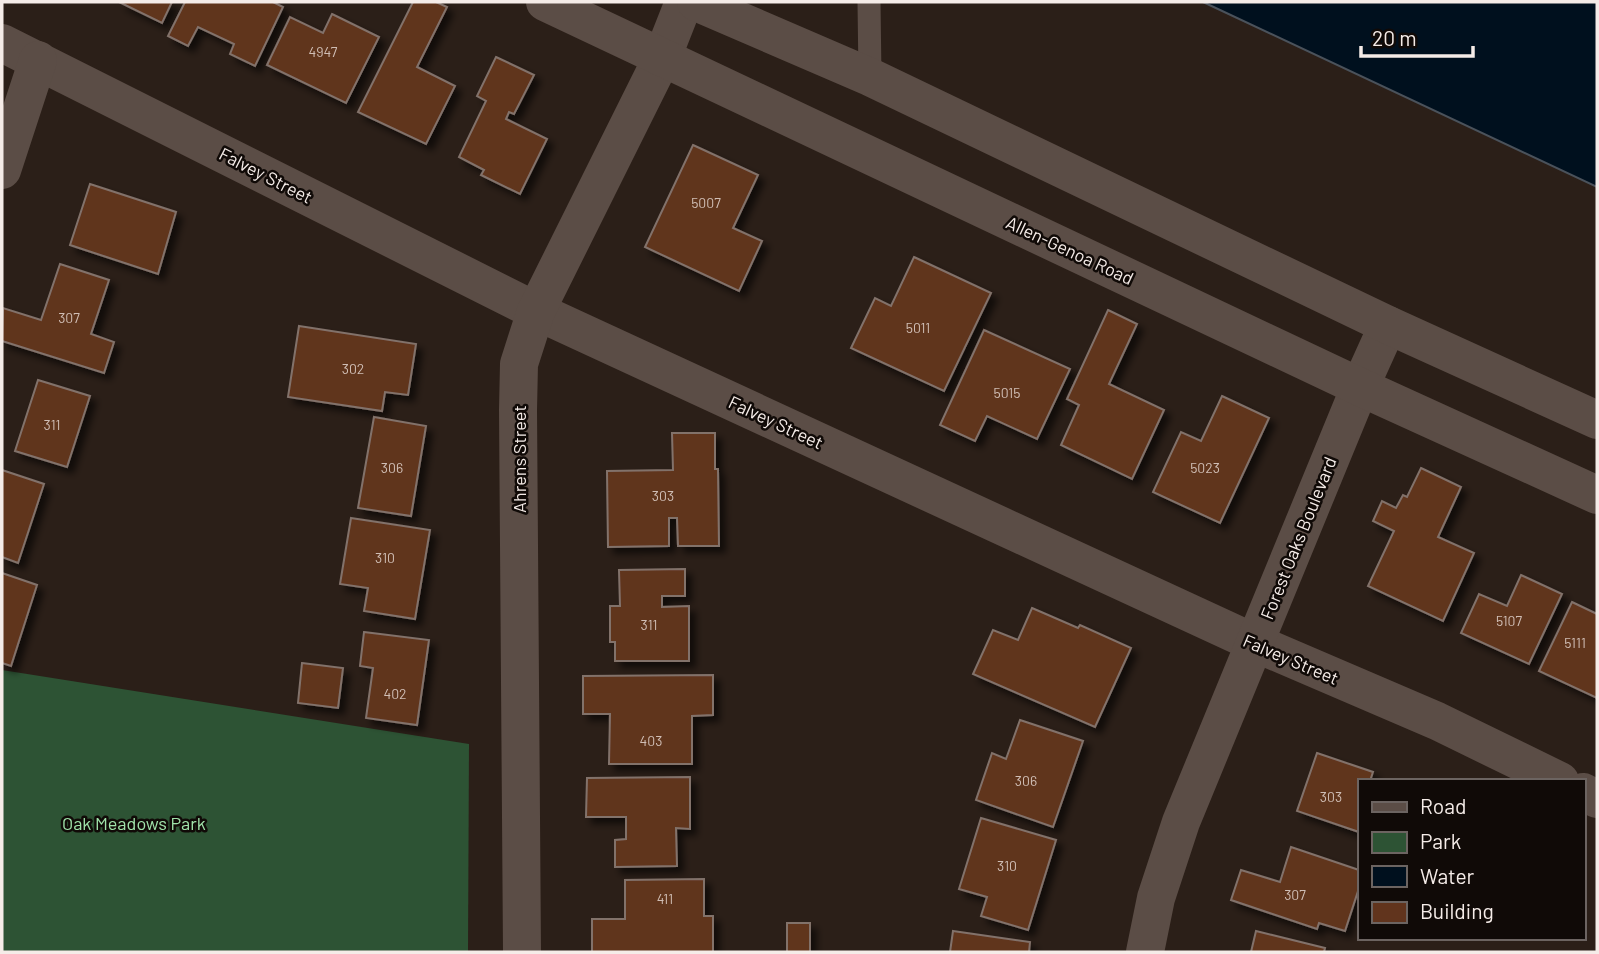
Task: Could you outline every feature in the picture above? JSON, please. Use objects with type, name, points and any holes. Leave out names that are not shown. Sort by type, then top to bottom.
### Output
[{"type":"street","name":"Allen-Genoa Road","points":[[545,2],[1360,387],[1597,495]]},
{"type":"street","name":"Ahrens Street","points":[[523,952],[519,363],[537,311],[662,58],[684,2]]},
{"type":"street","points":[[696,2],[870,77],[1388,325],[1597,420]]},
{"type":"street","name":"Falvey Street","points":[[2,43],[537,311],[1255,643],[1437,721],[1556,779]]},
{"type":"street","points":[[2,170],[38,60]]},
{"type":"street","name":"Forest Oaks Boulevard","points":[[1145,952],[1156,898],[1181,822],[1388,325]]},
{"type":"lane","points":[[869,2],[870,77]]},
{"type":"green space","name":"Oak Meadows Park","points":[[2,670],[469,744],[468,952],[2,952]]},
{"type":"water","points":[[1203,2],[1597,2],[1597,187]]},
{"type":"building","points":[[119,2],[172,2],[162,23]]},
{"type":"building","points":[[185,2],[273,2],[283,7],[255,66],[230,54],[234,44],[198,27],[188,46],[168,36]]},
{"type":"building","points":[[413,2],[436,2],[447,7],[417,67],[455,86],[426,144],[358,112]]},
{"type":"building","points":[[332,14],[379,37],[346,103],[267,65],[290,17],[323,33]]},
{"type":"building","points":[[496,57],[534,75],[514,114],[509,112],[506,119],[547,139],[520,194],[481,175],[484,170],[459,157],[486,101],[477,96]]},
{"type":"building","points":[[693,145],[758,175],[733,228],[762,241],[739,291],[645,247]]},
{"type":"building","points":[[90,184],[176,212],[158,274],[70,245]]},
{"type":"building","points":[[914,257],[991,293],[944,391],[851,348],[875,298],[891,306]]},
{"type":"building","points":[[60,264],[109,280],[91,334],[114,342],[104,373],[2,341],[3,308],[41,320]]},
{"type":"building","points":[[1108,310],[1137,324],[1109,384],[1164,410],[1132,479],[1061,445],[1079,405],[1067,399]]},
{"type":"building","points":[[299,326],[416,344],[408,395],[385,392],[382,411],[288,397]]},
{"type":"building","points":[[984,330],[1070,369],[1037,439],[987,416],[975,441],[940,425]]},
{"type":"building","points":[[38,380],[90,396],[67,467],[15,451]]},
{"type":"building","points":[[1222,396],[1269,418],[1220,523],[1153,492],[1181,432],[1201,441]]},
{"type":"building","points":[[374,417],[426,426],[411,516],[358,508]]},
{"type":"building","points":[[672,433],[715,433],[719,546],[678,546],[677,518],[669,518],[669,546],[608,547],[607,471],[673,470]]},
{"type":"building","points":[[1421,468],[1461,487],[1438,537],[1474,553],[1443,621],[1368,586],[1394,531],[1373,521],[1382,501],[1396,508],[1403,495],[1407,497]]},
{"type":"building","points":[[2,470],[44,484],[18,563],[2,557]]},
{"type":"building","points":[[351,518],[430,530],[415,619],[364,611],[368,588],[340,584]]},
{"type":"building","points":[[685,569],[685,596],[662,596],[662,607],[689,606],[689,661],[615,661],[615,642],[610,642],[610,606],[620,606],[619,570]]},
{"type":"building","points":[[2,573],[37,585],[11,666],[2,663]]},
{"type":"building","points":[[1521,575],[1562,594],[1529,664],[1461,633],[1479,594],[1507,606]]},
{"type":"building","points":[[1572,602],[1597,614],[1597,698],[1539,671]]},
{"type":"building","points":[[1032,608],[1078,628],[1080,625],[1131,648],[1095,727],[973,674],[993,630],[1018,640]]},
{"type":"building","points":[[364,632],[429,640],[417,725],[366,718],[373,668],[360,666]]},
{"type":"building","points":[[302,663],[343,668],[338,708],[298,703]]},
{"type":"building","points":[[713,675],[713,715],[692,716],[692,764],[609,764],[610,714],[583,714],[583,676]]},
{"type":"building","points":[[1020,720],[1083,741],[1053,827],[976,800],[992,753],[1006,759]]},
{"type":"building","points":[[1317,753],[1373,772],[1371,779],[1358,779],[1358,832],[1297,811]]},
{"type":"building","points":[[690,777],[690,829],[676,828],[677,866],[615,867],[615,840],[626,839],[626,817],[586,817],[587,778]]},
{"type":"building","points":[[981,818],[1056,840],[1028,930],[981,916],[987,897],[959,889]]},
{"type":"building","points":[[1291,847],[1358,870],[1358,891],[1345,931],[1319,923],[1317,929],[1231,900],[1241,870],[1280,882]]},
{"type":"building","points":[[704,879],[704,916],[713,916],[713,952],[592,952],[592,919],[625,919],[625,880]]},
{"type":"building","points":[[787,923],[810,923],[810,952],[787,952]]},
{"type":"building","points":[[953,931],[1030,942],[1029,952],[950,952]]},
{"type":"building","points":[[1256,931],[1325,948],[1324,952],[1251,952]]}]
